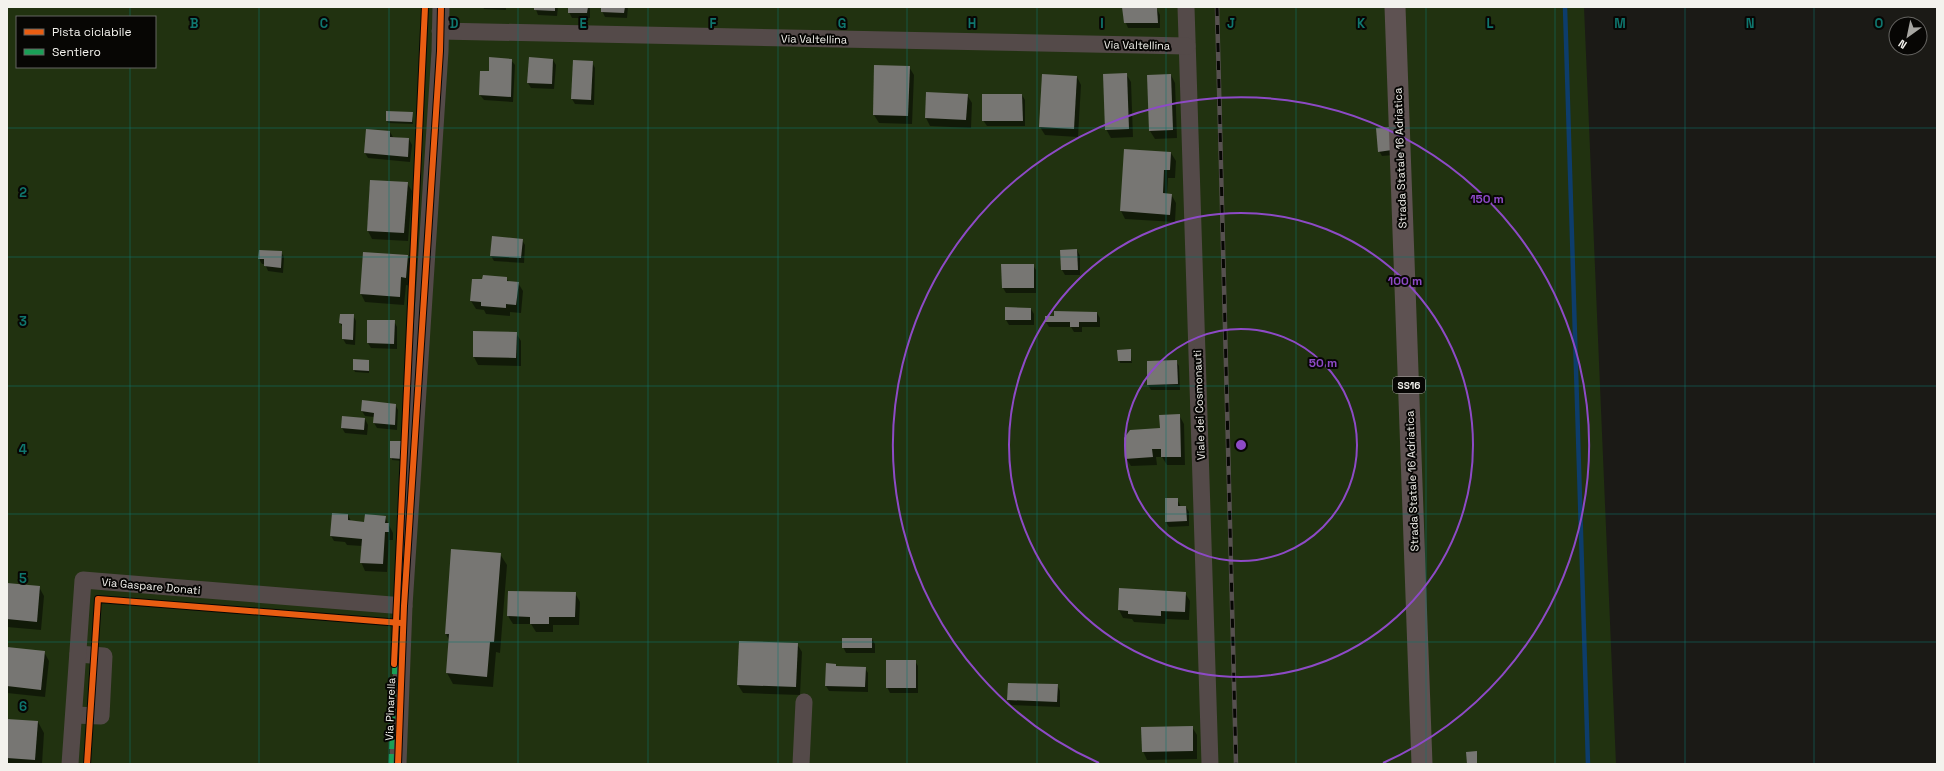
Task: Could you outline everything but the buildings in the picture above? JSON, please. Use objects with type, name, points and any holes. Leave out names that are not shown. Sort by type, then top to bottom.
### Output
[{"type":"main road","name":"Strada Statale 16 Adriatica","points":[[1395,7],[1422,764]]},
{"type":"street","name":"Via Pinarella","points":[[398,764],[404,606],[441,7]]},
{"type":"street","name":"Viale dei Cosmonauti","points":[[1186,7],[1210,764]]},
{"type":"street","name":"Via Valtellina","points":[[440,31],[1187,46]]},
{"type":"street","name":"Via Gaspare Donati","points":[[70,764],[83,580],[404,606]]},
{"type":"street","points":[[74,715],[101,716],[104,656],[78,654]]},
{"type":"street","points":[[801,764],[804,702]]},
{"type":"green space","points":[[7,7],[1584,7],[1616,764],[7,764]]},
{"type":"waterway","points":[[1565,7],[1588,764]]},
{"type":"railway","points":[[1217,7],[1236,764]]},
{"type":"marked path","points":[[391,764],[395,660]]},
{"type":"cycle path","points":[[394,664],[425,7]]},
{"type":"cycle path","points":[[398,764],[404,606],[440,51],[441,7]]},
{"type":"cycle path","points":[[87,764],[98,599],[401,623]]}]
